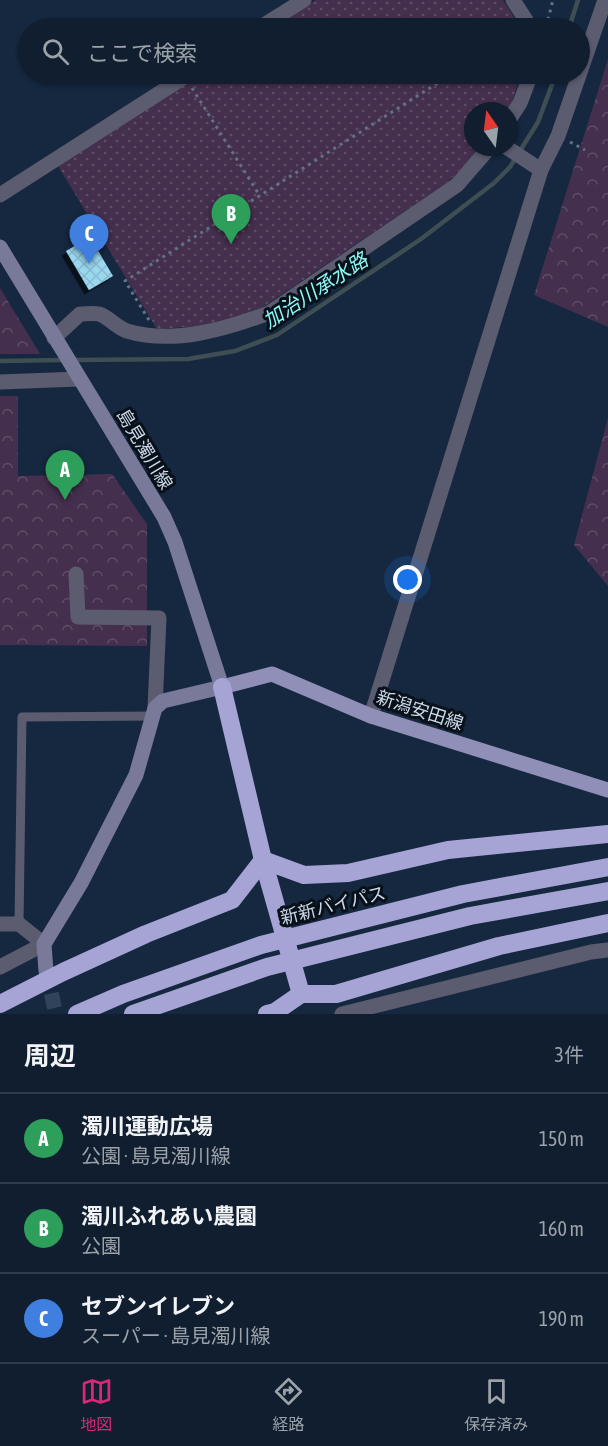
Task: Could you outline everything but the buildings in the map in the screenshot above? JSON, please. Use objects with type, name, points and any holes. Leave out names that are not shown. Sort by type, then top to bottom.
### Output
[{"type":"highway","points":[[222,687],[263,860],[301,994]]},
{"type":"highway","points":[[263,860],[304,875],[348,873],[448,850],[608,834]]},
{"type":"highway","points":[[0,1004],[146,934],[231,900],[263,860]]},
{"type":"highway","name":"新新バイパス","points":[[77,1014],[123,994],[261,945],[463,894],[608,867]]},
{"type":"highway","points":[[133,1014],[267,967],[470,916],[608,891]]},
{"type":"highway","points":[[267,1014],[301,994],[336,994],[499,946],[608,923]]},
{"type":"main road","name":"島見濁川線","points":[[0,247],[164,517],[175,542],[222,687]]},
{"type":"main road","name":"新潟安田線","points":[[222,687],[272,674],[371,716],[608,790]]},
{"type":"main road","points":[[46,971],[44,944],[81,883],[136,775],[154,712],[163,701],[222,687]]},
{"type":"street","points":[[276,18],[304,0]]},
{"type":"street","points":[[513,0],[525,18]]},
{"type":"street","points":[[590,43],[605,0]]},
{"type":"street","points":[[0,195],[173,84]]},
{"type":"street","points":[[518,106],[527,84]]},
{"type":"street","points":[[371,716],[541,170],[558,136],[576,84]]},
{"type":"street","points":[[518,155],[541,170]]},
{"type":"street","points":[[54,338],[80,314],[99,314],[125,331],[153,336],[196,334],[241,323],[269,313],[456,185],[482,156]]},
{"type":"street","points":[[0,382],[79,379]]},
{"type":"street","points":[[76,574],[78,616],[159,618],[154,712]]},
{"type":"street","points":[[0,924],[20,924],[44,944],[0,967]]},
{"type":"street","points":[[342,1014],[591,952],[608,950]]},
{"type":"lane","points":[[20,924],[22,717],[154,712]]},
{"type":"path","points":[[548,18],[553,0]]},
{"type":"path","points":[[192,84],[260,196]]},
{"type":"path","points":[[153,336],[148,319],[125,281],[436,84]]},
{"type":"green space","points":[[316,0],[503,0],[515,18],[288,18]]},
{"type":"green space","points":[[608,59],[608,327],[534,295]]},
{"type":"green space","points":[[186,84],[518,84],[512,102],[464,102],[464,156],[473,156],[448,182],[263,307],[231,319],[201,326],[157,329],[58,166]]},
{"type":"green space","points":[[0,288],[40,354],[0,354]]},
{"type":"green space","points":[[0,396],[18,396],[18,476],[112,474],[147,524],[147,646],[0,645]]},
{"type":"green space","points":[[608,418],[608,586],[574,545]]},
{"type":"waterway","name":"加治川承水路","points":[[572,18],[578,0]]},
{"type":"waterway","name":"加治川承水路","points":[[73,360],[188,359],[235,351],[277,335],[421,239],[494,183],[510,167],[538,122],[552,84]]},
{"type":"waterway","name":"加治川承水路","points":[[0,361],[64,360]]},
{"type":"tunnel","points":[[46,971],[56,1014]]},
{"type":"place","name":"濁川ふれあい農園","points":[[231,244]]},
{"type":"place","name":"セブンイレブン","points":[[89,264]]},
{"type":"place","name":"濁川運動広場","points":[[65,500]]}]
